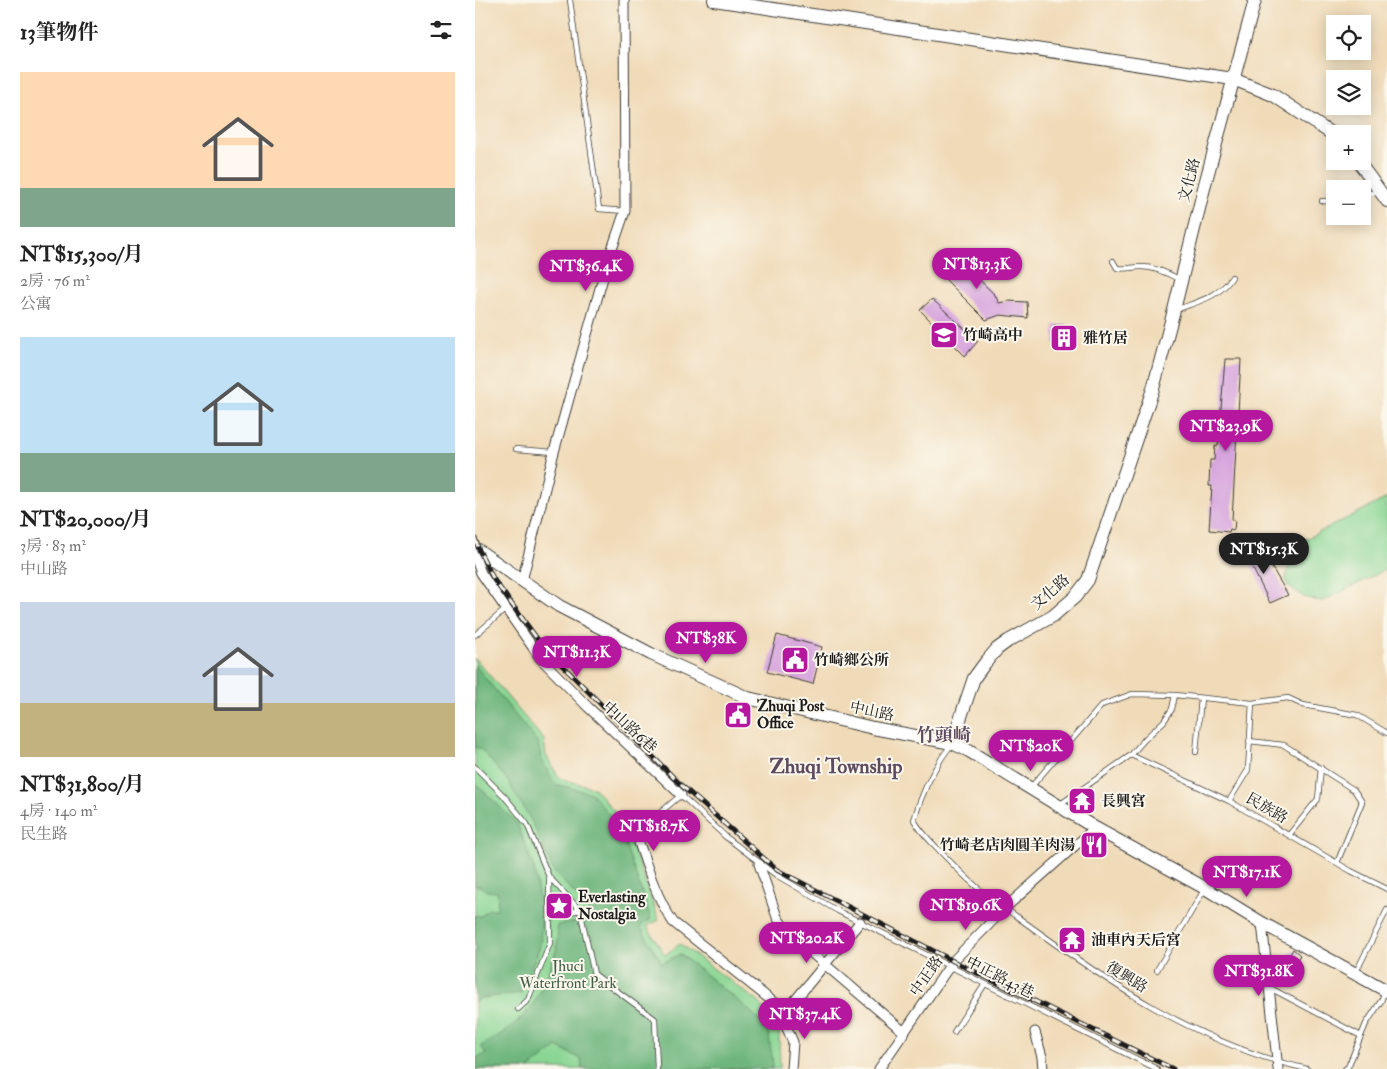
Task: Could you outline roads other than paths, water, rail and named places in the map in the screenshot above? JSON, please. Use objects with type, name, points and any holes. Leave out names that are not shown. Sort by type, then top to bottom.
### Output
[{"type":"street","points":[[521,581],[605,267],[625,211],[624,0]]},
{"type":"street","points":[[713,0],[767,4],[1233,79],[1273,95],[1326,130]]},
{"type":"street","name":"文化路","points":[[952,743],[974,678],[985,663],[997,649],[1053,616],[1075,596],[1088,580],[1153,389],[1255,0]]},
{"type":"street","points":[[1365,170],[1383,196]]},
{"type":"street","name":"中山路","points":[[475,548],[559,606],[651,654],[748,698],[873,728],[952,743],[969,751],[1095,828],[1205,888],[1262,923],[1386,990]]},
{"type":"street","name":"中山路6巷","points":[[475,557],[481,573],[541,658],[588,707],[681,795]]},
{"type":"street","name":"中正路","points":[[879,1069],[949,966],[1005,908],[1095,828]]},
{"type":"street","points":[[636,833],[650,878],[665,910],[673,922],[777,1005],[793,1042],[791,1069]]},
{"type":"street","points":[[759,864],[777,917],[787,932],[904,1032]]},
{"type":"street","points":[[782,1016],[860,922]]},
{"type":"street","points":[[1262,923],[1278,1066]]},
{"type":"street","points":[[1035,1032],[1042,1057],[1043,1069]]},
{"type":"lane","points":[[571,0],[599,209],[625,211]]},
{"type":"lane","points":[[1322,201],[1326,201]]},
{"type":"lane","points":[[1113,261],[1117,268],[1124,270],[1147,267],[1165,272],[1181,280]]},
{"type":"lane","points":[[1174,310],[1214,295],[1227,286],[1232,277]]},
{"type":"lane","points":[[516,450],[554,452]]},
{"type":"lane","points":[[475,635],[506,609]]},
{"type":"lane","points":[[1030,788],[1102,705],[1132,694],[1175,695],[1252,703],[1288,698],[1303,705],[1357,715],[1387,733]]},
{"type":"lane","points":[[1058,805],[1131,755],[1145,738],[1164,722],[1172,709],[1175,695]]},
{"type":"lane","points":[[1196,752],[1201,698]]},
{"type":"lane","points":[[1229,801],[1248,770],[1252,703]]},
{"type":"lane","points":[[1249,741],[1284,745],[1354,790],[1362,802],[1337,863]]},
{"type":"lane","name":"復興路","points":[[952,743],[941,757],[924,787],[914,820],[919,829],[956,868],[991,899],[1086,967],[1173,1019],[1278,1066],[1307,1069]]},
{"type":"lane","name":"民族路","points":[[1131,755],[1229,801],[1337,863],[1387,889]]},
{"type":"lane","points":[[475,767],[504,796],[527,824],[549,877],[550,943],[528,1000],[518,1009]]},
{"type":"lane","points":[[1289,835],[1318,799],[1321,768]]},
{"type":"lane","points":[[636,833],[681,795]]},
{"type":"lane","name":"中山路6巷","points":[[681,795],[726,837],[759,864],[860,922]]},
{"type":"lane","points":[[549,877],[580,910],[594,974],[655,1019],[657,1069]]},
{"type":"lane","points":[[1157,970],[1205,888]]},
{"type":"lane","points":[[551,916],[580,910]]},
{"type":"lane","points":[[1356,973],[1387,910]]},
{"type":"lane","name":"中正路43巷","points":[[860,922],[1157,1069]]},
{"type":"lane","points":[[954,1032],[985,984]]},
{"type":"lane","points":[[1269,988],[1361,1036]]},
{"type":"lane","points":[[1345,1069],[1348,1067],[1366,1024],[1386,990]]},
{"type":"railway","points":[[475,538],[494,580],[541,644],[681,785],[777,870],[953,961],[1173,1069]]},
{"type":"place","name":"竹崎高中","points":[[944,335]]},
{"type":"place","name":"雅竹居","points":[[1064,338]]},
{"type":"place","name":"竹崎鄉公所","points":[[795,660]]},
{"type":"place","name":"Zhuqi Post Office","points":[[738,715]]},
{"type":"place","name":"長興宮","points":[[1082,801]]},
{"type":"place","name":"竹崎老店肉圓羊肉湯","points":[[1094,845]]},
{"type":"place","name":"Everlasting Nostalgia","points":[[559,906]]},
{"type":"place","name":"油車內天后宮","points":[[1072,940]]},
{"type":"district","name":"竹頭崎","points":[[944,735]]},
{"type":"district","name":"Zhuqi Township","points":[[836,766]]},
{"type":"park label","name":"Jhuci Waterfront Park","points":[[568,974]]}]
